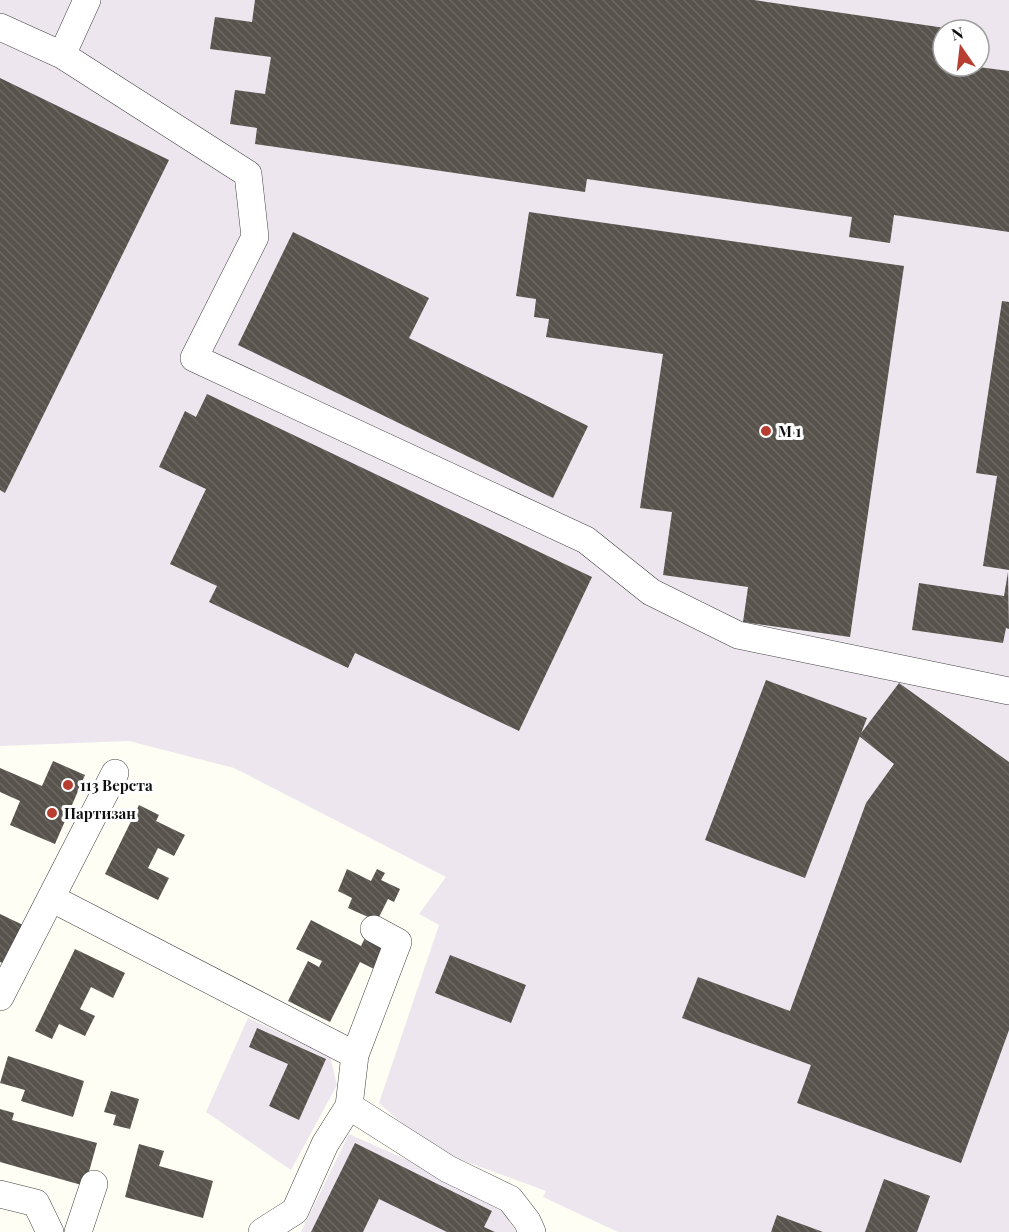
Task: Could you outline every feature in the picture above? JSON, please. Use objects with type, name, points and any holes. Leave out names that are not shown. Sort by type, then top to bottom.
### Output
[{"type":"street","points":[[62,55],[87,0]]},
{"type":"street","points":[[0,27],[62,55],[248,174],[255,237],[194,358],[586,540],[651,592],[738,635],[1009,691]]},
{"type":"street","points":[[0,997],[116,773]]},
{"type":"street","points":[[51,898],[354,1055]]},
{"type":"street","points":[[262,1232],[295,1211],[325,1144],[349,1106],[354,1055],[398,942],[374,929]]},
{"type":"street","points":[[349,1106],[448,1170],[510,1199],[527,1221],[532,1232]]},
{"type":"street","points":[[78,1232],[94,1184]]},
{"type":"street","points":[[0,1194],[36,1203],[50,1232]]},
{"type":"shaded area","points":[[0,0],[1009,0],[1009,1232],[618,1232],[543,1197],[546,1191],[431,1149],[379,1103],[439,925],[419,914],[446,877],[234,768],[129,741],[0,746]]},
{"type":"shaded area","points":[[248,1018],[330,1056],[337,1085],[291,1170],[206,1112]]},
{"type":"shaded area","points":[[349,1134],[495,1199],[516,1232],[301,1232]]},
{"type":"building","points":[[255,0],[754,0],[931,26],[931,78],[991,78],[991,69],[1009,71],[1009,232],[894,215],[890,243],[849,237],[852,217],[587,179],[585,192],[255,144],[257,128],[230,124],[235,90],[265,94],[271,57],[210,49],[215,17],[252,22]]},
{"type":"building","points":[[0,78],[169,160],[5,493],[0,490]]},
{"type":"building","name":"M 1","points":[[529,212],[904,266],[850,637],[743,622],[748,587],[663,575],[672,512],[640,508],[663,354],[546,337],[549,319],[534,317],[536,299],[516,296]]},
{"type":"building","points":[[293,232],[429,298],[409,338],[588,426],[553,498],[238,345]]},
{"type":"building","points":[[1002,301],[1009,302],[1009,570],[983,566],[997,476],[976,473]]},
{"type":"building","points":[[207,394],[592,577],[519,731],[355,653],[348,668],[209,602],[217,586],[170,564],[206,489],[159,467],[185,411],[196,417]]},
{"type":"building","points":[[1008,572],[1009,629],[1006,628],[1003,643],[912,630],[919,583],[1004,596]]},
{"type":"building","points":[[766,680],[867,718],[805,878],[705,840]]},
{"type":"building","points":[[899,683],[1009,762],[1009,1030],[961,1163],[797,1103],[811,1065],[682,1018],[698,977],[790,1011],[866,803],[894,764],[859,736]]},
{"type":"building","points":[[53,761],[85,775],[55,844],[10,825],[20,801],[0,792],[0,768],[42,786]]},
{"type":"building","points":[[139,805],[159,815],[156,821],[185,835],[174,856],[158,848],[148,868],[169,878],[158,900],[105,874]]},
{"type":"building","points":[[347,869],[371,881],[377,869],[385,873],[381,880],[400,889],[394,902],[388,899],[377,921],[348,908],[352,898],[338,891]]},
{"type":"building","points":[[0,914],[23,925],[5,964],[0,962]]},
{"type":"building","points":[[311,920],[361,946],[366,936],[387,946],[376,970],[360,962],[330,1022],[288,1001],[308,961],[319,967],[322,961],[296,949]]},
{"type":"building","points":[[75,949],[125,973],[113,998],[91,987],[80,1009],[95,1016],[85,1036],[59,1024],[52,1039],[35,1031]]},
{"type":"building","points":[[450,955],[526,985],[511,1023],[435,993]]},
{"type":"building","points":[[257,1028],[326,1059],[299,1120],[269,1106],[288,1064],[249,1047]]},
{"type":"building","points":[[8,1056],[84,1081],[73,1117],[21,1101],[25,1090],[0,1083]]},
{"type":"building","points":[[111,1091],[139,1099],[130,1129],[113,1125],[116,1115],[104,1112]]},
{"type":"building","points":[[0,1109],[14,1113],[12,1120],[97,1143],[85,1186],[0,1162]]},
{"type":"building","points":[[355,1143],[492,1211],[484,1227],[495,1232],[447,1232],[379,1199],[363,1232],[311,1232]]},
{"type":"building","points":[[139,1144],[164,1151],[159,1166],[213,1181],[203,1218],[125,1197]]},
{"type":"building","points":[[884,1179],[930,1196],[917,1232],[865,1232]]},
{"type":"building","points":[[777,1215],[823,1232],[771,1232]]},
{"type":"place","name":"M 1","points":[[766,431]]},
{"type":"place","name":"113 Верста","points":[[68,785]]},
{"type":"place","name":"Партизан","points":[[52,813]]}]
